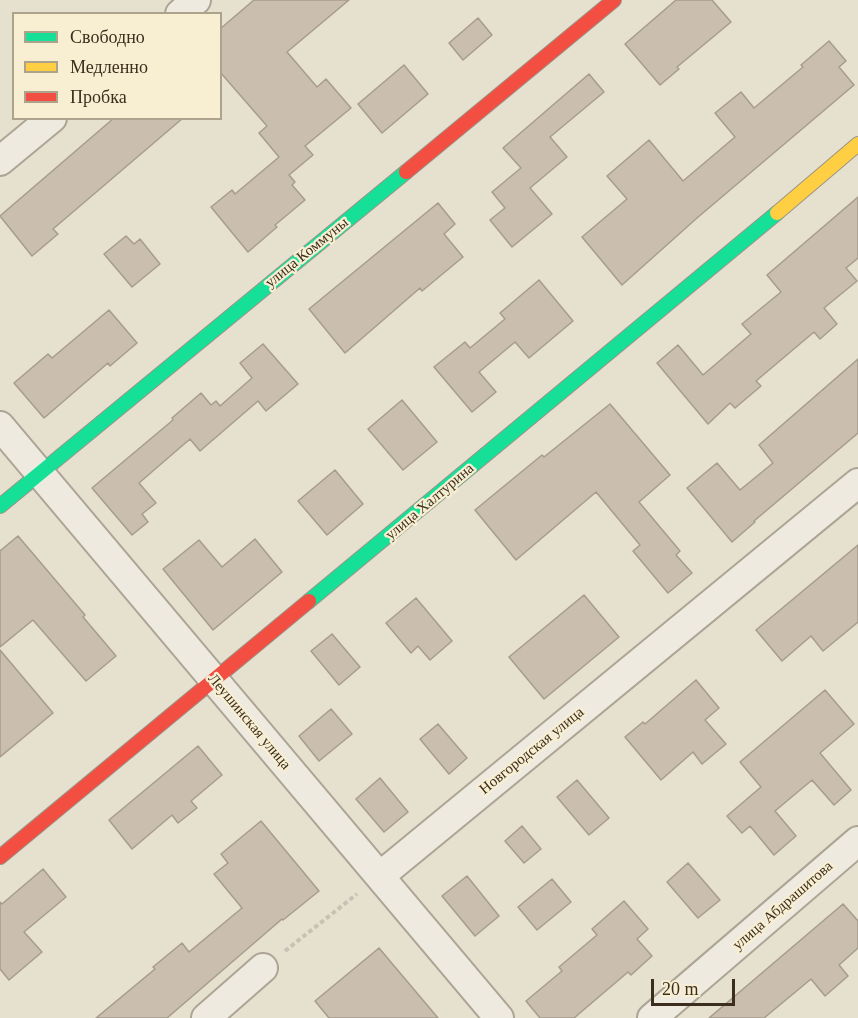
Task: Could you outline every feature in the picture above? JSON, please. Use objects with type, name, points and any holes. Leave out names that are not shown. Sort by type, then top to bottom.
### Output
[{"type":"street","points":[[182,12],[196,0]]},
{"type":"street","name":"улица Коммуны","points":[[0,506],[614,0]]},
{"type":"street","points":[[0,161],[50,120]]},
{"type":"street","name":"улица Халтурина","points":[[0,857],[708,272],[858,144]]},
{"type":"street","name":"Леушинская улица","points":[[0,426],[499,1018]]},
{"type":"street","name":"Новгородская улица","points":[[380,876],[858,483]]},
{"type":"street","name":"улица Абдрашитова","points":[[652,1018],[858,841]]},
{"type":"street","points":[[206,1018],[263,968]]},
{"type":"path","points":[[263,968],[380,876]]},
{"type":"building","points":[[254,0],[349,0],[287,52],[317,87],[326,79],[351,108],[305,146],[313,155],[289,175],[295,182],[292,185],[305,200],[248,252],[211,207],[232,190],[235,194],[279,157],[259,133],[267,126],[222,74],[222,27]]},
{"type":"building","points":[[676,0],[712,0],[731,22],[677,67],[679,69],[660,85],[625,44]]},
{"type":"building","points":[[478,18],[492,35],[463,60],[449,43]]},
{"type":"building","points":[[829,41],[846,61],[839,67],[854,85],[622,285],[582,237],[627,199],[607,176],[649,140],[683,181],[735,137],[715,113],[741,92],[754,108],[803,67],[801,65]]},
{"type":"building","points":[[404,65],[428,94],[382,133],[358,104]]},
{"type":"building","points":[[589,74],[604,92],[550,137],[567,157],[530,188],[552,214],[512,247],[490,220],[505,208],[492,192],[521,168],[503,148]]},
{"type":"building","points":[[112,120],[181,120],[53,229],[58,234],[32,256],[0,216]]},
{"type":"building","points":[[858,197],[858,258],[846,268],[857,281],[824,308],[837,324],[820,339],[814,332],[756,381],[761,386],[735,408],[730,403],[708,424],[657,363],[678,345],[703,375],[751,334],[742,324],[781,292],[767,275]]},
{"type":"building","points":[[438,203],[455,224],[444,234],[463,257],[422,291],[420,288],[345,353],[309,309]]},
{"type":"building","points":[[126,236],[134,244],[140,239],[160,264],[132,287],[104,254]]},
{"type":"building","points":[[539,280],[573,321],[529,358],[515,342],[479,372],[496,392],[472,412],[434,367],[465,342],[470,348],[505,319],[500,313]]},
{"type":"building","points":[[109,310],[137,343],[110,366],[108,363],[44,418],[14,383],[48,354],[52,358]]},
{"type":"building","points":[[263,344],[298,384],[266,411],[258,401],[200,451],[190,439],[139,483],[156,503],[142,514],[148,522],[132,535],[92,488],[173,420],[172,418],[201,393],[211,405],[216,401],[220,406],[252,378],[240,363]]},
{"type":"building","points":[[858,359],[858,433],[732,542],[687,488],[717,463],[740,490],[773,463],[759,445]]},
{"type":"building","points":[[402,400],[437,442],[403,470],[368,429]]},
{"type":"building","points":[[610,404],[670,475],[639,502],[680,551],[676,555],[692,573],[668,593],[633,551],[640,545],[596,492],[516,560],[475,510],[542,455],[544,457]]},
{"type":"building","points":[[335,470],[363,504],[327,535],[298,501]]},
{"type":"building","points":[[18,536],[85,615],[83,617],[116,656],[86,681],[33,620],[0,647],[0,551]]},
{"type":"building","points":[[255,539],[282,572],[213,630],[163,569],[199,540],[222,567]]},
{"type":"building","points":[[858,545],[858,622],[823,651],[811,636],[782,661],[756,630]]},
{"type":"building","points":[[584,595],[619,637],[544,699],[509,657]]},
{"type":"building","points":[[416,598],[452,641],[430,660],[418,646],[411,653],[386,623]]},
{"type":"building","points":[[332,634],[360,667],[339,685],[311,651]]},
{"type":"building","points":[[0,650],[53,713],[0,757]]},
{"type":"building","points":[[696,680],[719,708],[705,720],[726,744],[702,764],[693,752],[661,780],[625,737],[643,722],[645,724]]},
{"type":"building","points":[[825,690],[854,724],[820,753],[851,790],[834,805],[812,780],[775,811],[796,836],[774,855],[750,826],[742,833],[727,816],[761,787],[740,762]]},
{"type":"building","points":[[331,709],[352,734],[319,761],[299,736]]},
{"type":"building","points":[[438,724],[467,758],[449,774],[420,739]]},
{"type":"building","points":[[198,746],[222,775],[191,801],[197,808],[178,823],[172,815],[132,849],[109,820]]},
{"type":"building","points":[[380,778],[408,812],[384,832],[356,799]]},
{"type":"building","points":[[577,780],[609,818],[589,835],[557,797]]},
{"type":"building","points":[[261,821],[319,891],[282,919],[167,1018],[96,1018],[155,969],[153,967],[182,943],[189,952],[242,908],[214,874],[228,863],[221,854]]},
{"type":"building","points":[[522,826],[541,849],[524,863],[505,841]]},
{"type":"building","points":[[688,863],[720,900],[698,918],[667,882]]},
{"type":"building","points":[[43,869],[66,897],[24,932],[42,952],[9,980],[0,969],[0,902],[2,904]]},
{"type":"building","points":[[467,876],[499,916],[475,936],[442,896]]},
{"type":"building","points":[[552,879],[571,902],[537,930],[518,907]]},
{"type":"building","points":[[624,901],[648,929],[637,939],[652,956],[631,975],[628,972],[574,1018],[540,1018],[526,1001],[562,971],[559,967],[597,935],[592,929]]},
{"type":"building","points":[[843,904],[858,921],[858,948],[839,965],[848,976],[825,996],[811,979],[764,1018],[709,1018]]},
{"type":"building","points":[[379,948],[438,1018],[329,1018],[315,1001]]},
{"type":"traffic: fast","points":[[0,506],[406,172]]},
{"type":"traffic: fast","points":[[309,601],[777,213]]},
{"type":"traffic: slow","points":[[777,213],[858,144]]},
{"type":"traffic: jam","points":[[406,172],[614,0]]},
{"type":"traffic: jam","points":[[0,857],[309,601]]}]
